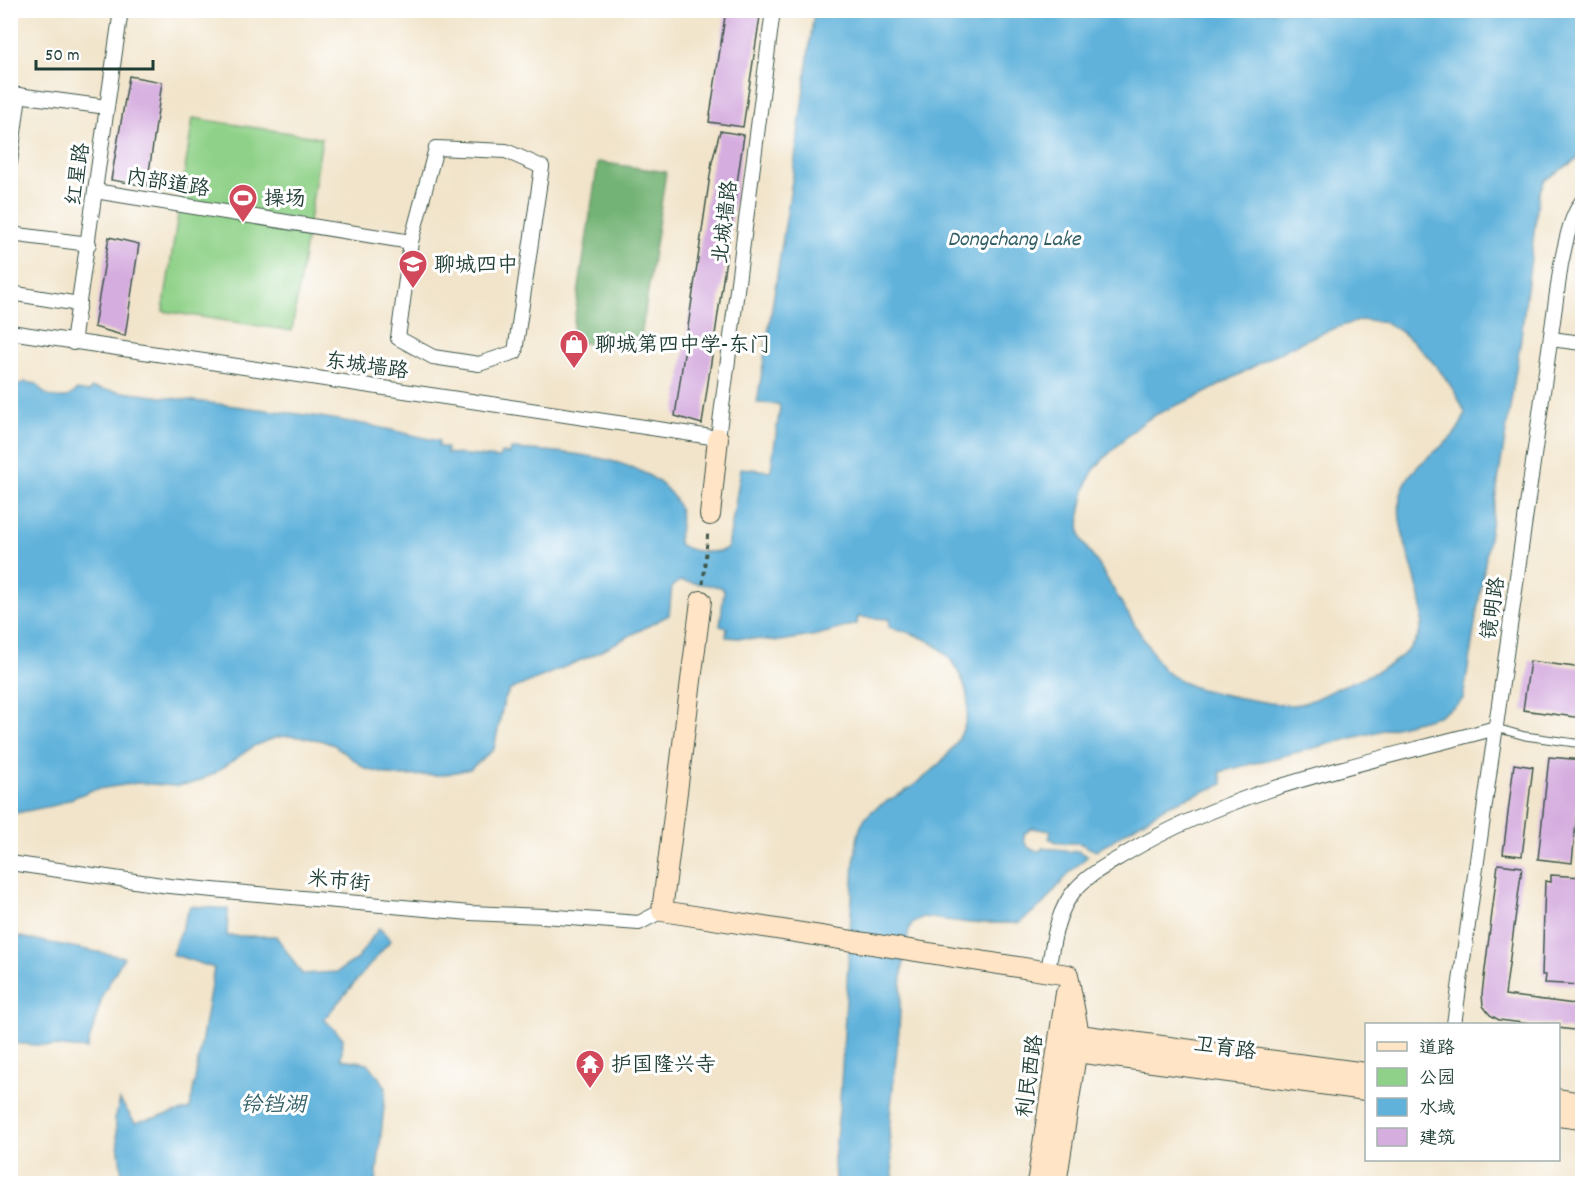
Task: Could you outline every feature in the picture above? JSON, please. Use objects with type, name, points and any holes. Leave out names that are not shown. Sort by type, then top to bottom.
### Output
[{"type":"main road","points":[[710,515],[718,438]]},
{"type":"main road","points":[[701,601],[663,911],[1068,975]]},
{"type":"main road","name":"利民西路","points":[[1056,1184],[1078,1043],[1068,975]]},
{"type":"main road","name":"利民西路","points":[[1037,1184],[1068,975]]},
{"type":"main road","name":"卫育路","points":[[1078,1043],[1365,1073]]},
{"type":"main road","name":"卫育路","points":[[1078,1043],[1365,1090]]},
{"type":"main road","points":[[1560,1099],[1582,1103]]},
{"type":"main road","points":[[1560,1116],[1582,1119]]},
{"type":"street","name":"红星路","points":[[73,343],[121,10]]},
{"type":"street","name":"北城墙路","points":[[718,438],[773,10]]},
{"type":"street","points":[[10,163],[15,94],[107,107]]},
{"type":"street","points":[[436,148],[506,151],[542,167],[515,352],[479,364],[433,357],[398,338],[411,242],[436,148]]},
{"type":"street","name":"内部道路","points":[[95,191],[411,242]]},
{"type":"street","name":"镜明路","points":[[1454,1023],[1551,339],[1568,231],[1582,201]]},
{"type":"street","points":[[10,234],[89,244]]},
{"type":"street","points":[[10,293],[79,304]]},
{"type":"street","name":"东城墙路","points":[[10,332],[718,438]]},
{"type":"street","points":[[1551,339],[1582,343]]},
{"type":"street","points":[[1048,971],[1058,921],[1074,891],[1091,875],[1158,835],[1207,812],[1257,794],[1496,728]]},
{"type":"street","name":"米市街","points":[[10,863],[169,886],[488,914],[639,923],[663,911]]},
{"type":"lane","points":[[1496,728],[1525,736],[1582,744]]},
{"type":"path","points":[[701,601],[710,515]]},
{"type":"green space","name":"操场","points":[[193,118],[322,138],[292,331],[163,311]]},
{"type":"green space","points":[[598,162],[666,172],[639,351],[571,341]]},
{"type":"water","name":"Dongchang Lake","points":[[814,11],[1582,11],[1582,156],[1545,180],[1539,193],[1520,345],[1463,699],[1438,716],[1220,772],[1223,784],[1168,805],[1096,851],[1079,843],[1059,843],[1049,838],[1051,831],[1032,828],[1024,834],[1026,845],[1031,849],[1078,851],[1088,856],[1071,871],[1043,904],[1019,923],[970,923],[923,917],[912,923],[902,972],[889,1131],[894,1183],[835,1183],[834,1160],[840,1101],[854,863],[859,831],[864,820],[881,804],[920,781],[945,758],[963,730],[967,715],[967,699],[963,682],[950,659],[934,644],[914,634],[889,627],[889,619],[858,617],[857,624],[817,635],[781,641],[726,637],[727,628],[720,626],[724,591],[721,587],[681,581],[672,586],[669,615],[593,655],[510,690],[504,700],[494,749],[470,769],[442,775],[394,776],[366,769],[334,745],[320,740],[291,736],[277,737],[254,746],[215,773],[194,783],[176,786],[137,783],[92,790],[56,805],[11,814],[11,378],[16,379],[17,384],[25,382],[37,384],[45,394],[56,398],[67,397],[77,390],[89,392],[91,388],[369,425],[439,441],[438,446],[447,448],[446,453],[499,458],[501,453],[510,454],[511,449],[555,452],[607,460],[631,467],[653,478],[670,492],[680,511],[678,543],[688,549],[710,552],[723,550],[728,548],[741,468],[769,471],[771,469],[780,407],[778,404],[757,403],[793,174]],"holes":[[[1363,320],[1386,323],[1410,339],[1443,375],[1465,413],[1461,425],[1454,434],[1410,475],[1404,486],[1400,504],[1405,545],[1422,608],[1421,626],[1415,642],[1400,657],[1382,669],[1299,704],[1238,698],[1187,684],[1166,672],[1160,665],[1083,541],[1079,526],[1081,509],[1091,475],[1118,445],[1151,417],[1207,392],[1302,341]]]},
{"type":"water","name":"铃铛湖","points":[[190,906],[228,909],[227,936],[276,936],[302,974],[337,972],[357,959],[379,928],[391,940],[324,1019],[343,1038],[341,1059],[368,1063],[386,1087],[376,1183],[123,1183],[115,1119],[120,1100],[135,1123],[190,1109],[214,968],[172,954]]},
{"type":"water","points":[[10,935],[124,957],[103,994],[87,1049],[11,1043]]},
{"type":"building","points":[[726,10],[761,10],[743,127],[709,122]]},
{"type":"building","points":[[129,76],[162,82],[147,186],[111,180]]},
{"type":"building","points":[[720,131],[744,135],[702,424],[675,416],[712,162]]},
{"type":"building","points":[[109,237],[139,244],[125,336],[94,327]]},
{"type":"building","points":[[1530,661],[1582,668],[1582,718],[1523,710]]},
{"type":"building","points":[[1549,757],[1582,760],[1572,863],[1538,859]]},
{"type":"building","points":[[1514,764],[1533,767],[1522,856],[1503,854]]},
{"type":"building","points":[[1498,864],[1522,867],[1505,995],[1582,1005],[1582,1031],[1560,1028],[1560,1023],[1523,1023],[1499,1020],[1490,1015],[1483,1006],[1482,994]]},
{"type":"building","points":[[1551,875],[1582,877],[1582,985],[1545,983],[1546,975],[1542,975],[1545,881],[1551,882]]},
{"type":"place","name":"操场","points":[[243,224]]},
{"type":"place","name":"聊城四中","points":[[413,290]]},
{"type":"place","name":"聊城第四中学-东门","points":[[574,370]]},
{"type":"place","name":"护国隆兴寺","points":[[590,1090]]}]
